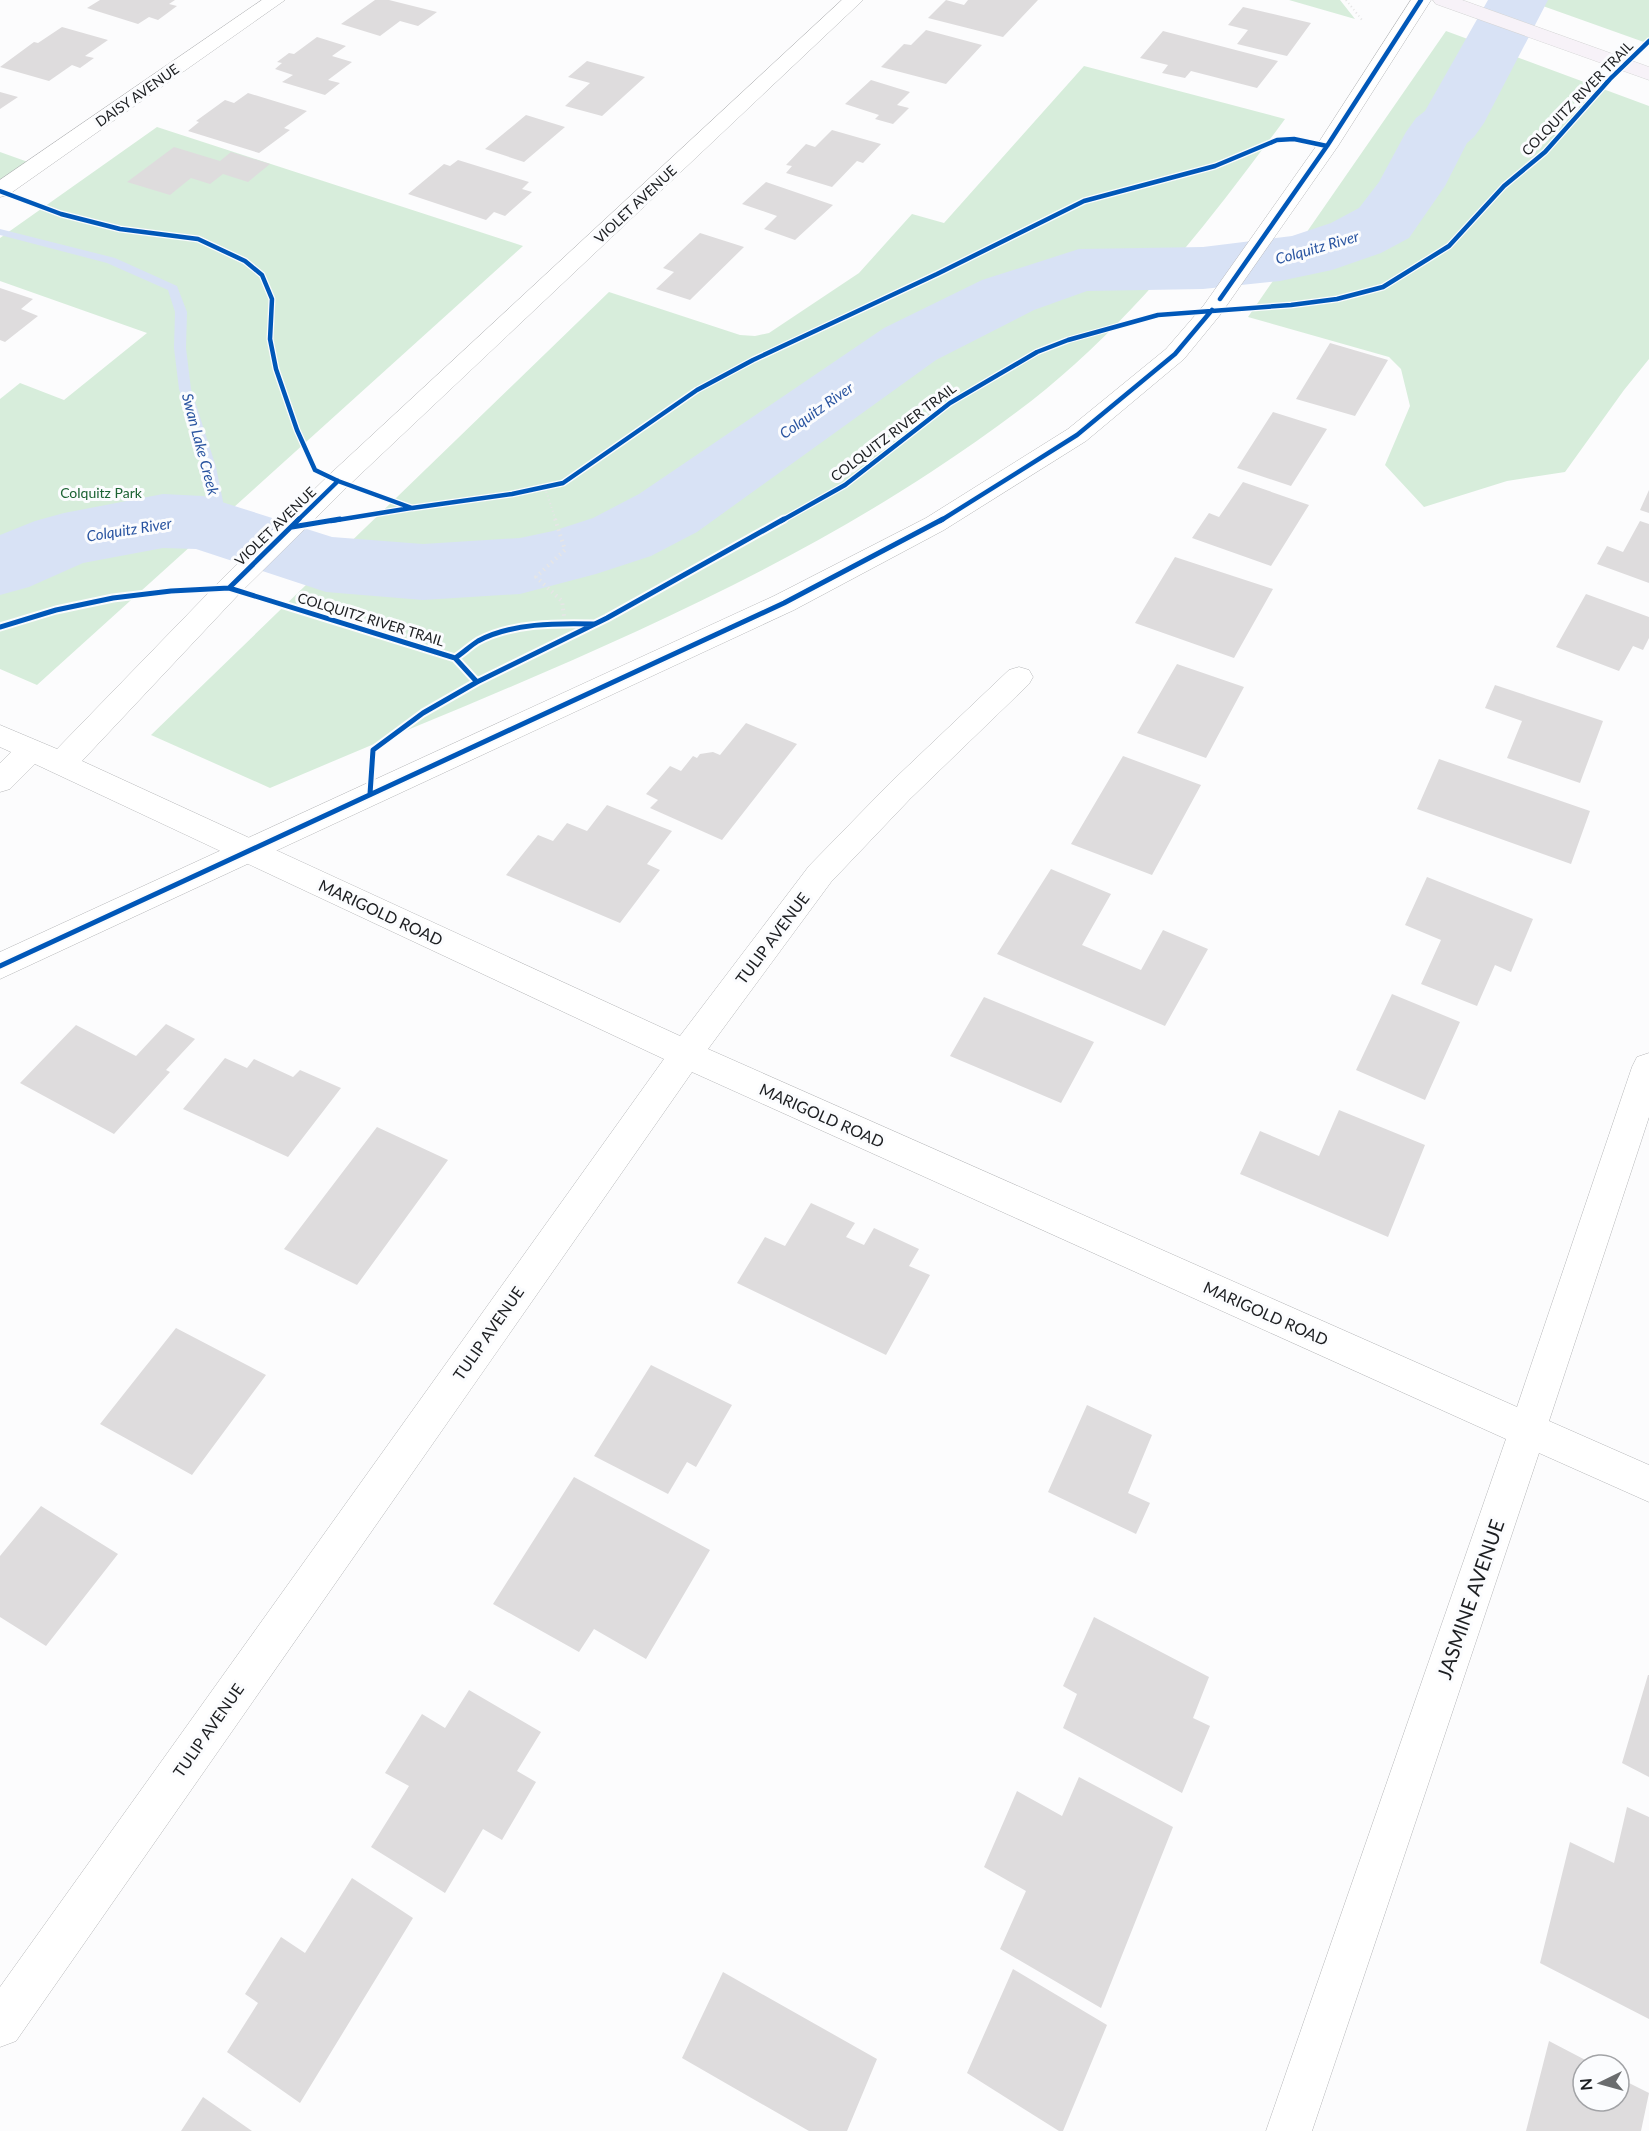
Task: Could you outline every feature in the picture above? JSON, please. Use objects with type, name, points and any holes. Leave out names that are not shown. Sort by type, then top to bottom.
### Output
[{"type":"main road","points":[[1443,0],[1649,74]]},
{"type":"street","name":"DAISY AVENUE","points":[[0,190],[274,0]]},
{"type":"street","name":"VIOLET AVENUE","points":[[61,764],[261,557],[853,0]]},
{"type":"street","points":[[0,966],[784,603],[935,524],[1077,435],[1175,354],[1220,299],[1327,146],[1421,0]]},
{"type":"street","name":"TULIP AVENUE","points":[[0,2025],[686,1054],[820,874],[900,791],[1019,677]]},
{"type":"street","name":"MARIGOLD ROAD","points":[[0,735],[686,1054],[1649,1484]]},
{"type":"street","points":[[0,781],[31,750]]},
{"type":"street","name":"JASMINE AVENUE","points":[[1289,2131],[1649,1067]]},
{"type":"path","points":[[1346,0],[1362,20]]},
{"type":"path","points":[[534,490],[554,485]]},
{"type":"path","points":[[545,488],[565,550],[536,577],[562,599],[567,609],[565,623]]},
{"type":"green space","points":[[1289,0],[1340,0],[1355,19]]},
{"type":"green space","points":[[1526,0],[1649,0],[1649,44],[1641,41]]},
{"type":"green space","points":[[1446,31],[1649,106],[1649,359],[1565,472],[1507,481],[1424,507],[1385,465],[1410,406],[1401,369],[1389,357],[1248,317]]},
{"type":"green space","points":[[1084,66],[1285,119],[1211,216],[1134,307],[1058,379],[987,434],[853,520],[691,606],[524,681],[270,788],[151,735],[609,292],[740,335],[755,336],[769,333],[859,273],[912,214],[944,223]]},
{"type":"green space","name":"Colquitz Park","points":[[157,127],[523,246],[37,685],[0,669],[0,399],[20,383],[64,400],[147,333],[0,281],[0,238]]},
{"type":"green space","points":[[0,152],[28,162],[0,180]]},
{"type":"building","points":[[100,0],[175,0],[169,4],[177,6],[158,20],[149,17],[138,24],[87,8]]},
{"type":"building","points":[[375,0],[389,0],[437,12],[418,26],[400,21],[380,36],[341,24]]},
{"type":"building","points":[[946,0],[964,5],[968,0],[1038,0],[1003,37],[928,18]]},
{"type":"building","points":[[1243,7],[1311,23],[1287,56],[1237,44],[1248,30],[1228,25]]},
{"type":"building","points":[[62,27],[108,40],[85,56],[94,58],[80,68],[72,65],[49,81],[0,67],[34,42],[38,43]]},
{"type":"building","points":[[926,30],[982,45],[946,84],[881,67],[904,44],[911,45]]},
{"type":"building","points":[[1163,31],[1278,61],[1257,88],[1191,71],[1185,78],[1162,73],[1168,65],[1140,58]]},
{"type":"building","points":[[317,37],[346,46],[332,56],[352,62],[328,80],[340,83],[325,95],[282,82],[293,75],[275,69],[282,63],[277,62],[289,53],[294,54]]},
{"type":"building","points":[[587,61],[645,77],[602,116],[565,106],[590,83],[568,77]]},
{"type":"building","points":[[871,80],[910,92],[897,105],[909,108],[893,124],[875,119],[879,115],[845,104]]},
{"type":"building","points":[[0,92],[18,97],[0,109]]},
{"type":"building","points":[[248,93],[307,111],[284,128],[290,130],[259,153],[188,131],[199,122],[196,121],[225,100],[234,103]]},
{"type":"building","points":[[526,115],[565,127],[524,162],[485,149]]},
{"type":"building","points":[[832,130],[881,144],[863,163],[857,161],[832,187],[786,173],[792,166],[786,165],[806,144],[815,147]]},
{"type":"building","points":[[174,147],[220,161],[231,152],[270,164],[248,182],[223,174],[210,184],[191,178],[170,195],[127,182]]},
{"type":"building","points":[[458,160],[529,182],[522,189],[532,192],[505,216],[494,212],[486,220],[408,194],[444,164],[450,166]]},
{"type":"building","points":[[766,182],[833,205],[795,240],[764,229],[777,216],[742,204]]},
{"type":"building","points":[[700,233],[744,247],[690,300],[656,289],[674,272],[663,268]]},
{"type":"building","points":[[0,288],[33,299],[21,309],[38,316],[5,342],[0,340]]},
{"type":"building","points":[[1330,343],[1388,360],[1355,416],[1296,399]]},
{"type":"building","points":[[1273,412],[1327,429],[1291,486],[1237,468]]},
{"type":"building","points":[[1243,482],[1309,505],[1271,566],[1192,538],[1209,513],[1219,517]]},
{"type":"building","points":[[1649,490],[1649,513],[1640,510]]},
{"type":"building","points":[[1640,521],[1649,524],[1649,583],[1597,564],[1607,546],[1623,552]]},
{"type":"building","points":[[1175,557],[1273,589],[1234,658],[1135,623]]},
{"type":"building","points":[[1586,594],[1649,617],[1649,638],[1643,650],[1633,646],[1619,671],[1556,647]]},
{"type":"building","points":[[1177,664],[1244,687],[1206,758],[1137,733]]},
{"type":"building","points":[[1495,685],[1603,721],[1580,783],[1507,758],[1522,721],[1485,708]]},
{"type":"building","points":[[746,723],[797,744],[722,840],[650,808],[658,800],[646,794],[670,766],[681,771],[693,756],[697,758],[700,754],[713,752],[720,755]]},
{"type":"building","points":[[1123,756],[1201,785],[1152,875],[1071,844]]},
{"type":"building","points":[[1439,759],[1590,811],[1571,864],[1417,809]]},
{"type":"building","points":[[607,805],[672,831],[647,864],[660,870],[620,923],[506,875],[538,835],[553,841],[567,823],[587,831]]},
{"type":"building","points":[[1051,869],[1111,894],[1082,945],[1141,970],[1163,930],[1208,949],[1165,1026],[997,954]]},
{"type":"building","points":[[1427,877],[1533,919],[1511,972],[1495,965],[1477,1006],[1421,984],[1441,940],[1405,925]]},
{"type":"building","points":[[1392,994],[1460,1022],[1425,1100],[1356,1070]]},
{"type":"building","points":[[984,997],[1094,1042],[1061,1103],[950,1056]]},
{"type":"building","points":[[166,1024],[195,1039],[166,1070],[170,1072],[114,1134],[20,1083],[76,1025],[136,1056]]},
{"type":"building","points":[[225,1058],[247,1068],[254,1059],[293,1077],[300,1070],[341,1088],[288,1157],[183,1109]]},
{"type":"building","points":[[1339,1110],[1425,1145],[1388,1237],[1240,1174],[1260,1131],[1319,1156]]},
{"type":"building","points":[[377,1127],[448,1160],[357,1285],[284,1249]]},
{"type":"building","points":[[811,1203],[855,1223],[846,1237],[864,1245],[874,1228],[919,1249],[909,1266],[930,1275],[886,1355],[737,1283],[765,1237],[785,1246]]},
{"type":"building","points":[[176,1328],[266,1375],[192,1475],[100,1424]]},
{"type":"building","points":[[651,1365],[732,1405],[696,1467],[687,1462],[668,1494],[594,1456]]},
{"type":"building","points":[[1087,1405],[1152,1435],[1128,1493],[1150,1503],[1136,1534],[1048,1492]]},
{"type":"building","points":[[574,1477],[710,1550],[646,1659],[594,1629],[579,1652],[493,1604]]},
{"type":"building","points":[[41,1506],[118,1554],[46,1646],[0,1617],[0,1556]]},
{"type":"building","points":[[1094,1617],[1209,1677],[1193,1718],[1210,1726],[1182,1793],[1063,1728],[1077,1694],[1063,1686]]},
{"type":"building","points":[[1649,1675],[1649,1777],[1622,1763]]},
{"type":"building","points":[[469,1690],[541,1732],[517,1771],[536,1782],[502,1840],[483,1829],[445,1893],[371,1847],[409,1786],[385,1773],[422,1714],[445,1728]]},
{"type":"building","points":[[1079,1777],[1173,1827],[1101,2008],[1000,1949],[1026,1891],[984,1867],[1017,1791],[1062,1816]]},
{"type":"building","points":[[1627,1807],[1649,1817],[1649,2019],[1540,1963],[1570,1842],[1614,1863]]},
{"type":"building","points":[[352,1878],[413,1918],[300,2103],[227,2052],[258,2003],[245,1994],[281,1937],[305,1953]]},
{"type":"building","points":[[1013,1969],[1107,2025],[1063,2131],[1059,2131],[967,2073]]},
{"type":"building","points":[[723,1972],[877,2059],[847,2131],[809,2131],[682,2058]]},
{"type":"building","points":[[1549,2041],[1572,2053],[1571,2113],[1631,2113],[1631,2084],[1649,2093],[1641,2131],[1526,2131]]},
{"type":"building","points":[[203,2097],[252,2131],[181,2131]]},
{"type":"waterway","name":"Colquitz River","points":[[0,567],[64,540],[163,521],[203,523],[326,564],[423,572],[520,566],[567,555],[622,537],[668,513],[910,344],[1008,295],[1079,270],[1203,268],[1307,255],[1356,238],[1384,223],[1411,186],[1439,132],[1451,123],[1518,0]]},
{"type":"waterway","name":"Swan Lake Creek","points":[[0,232],[67,248],[133,268],[173,288],[181,312],[180,348],[185,389],[210,467],[222,531]]},
{"type":"cycle path","points":[[1220,299],[1327,146],[1421,0]]},
{"type":"cycle path","name":"COLQUITZ RIVER TRAIL","points":[[0,627],[56,610],[113,598],[171,591],[229,588],[455,658],[477,682],[607,618],[845,485],[950,403],[1037,352],[1068,340],[1158,315],[1291,305],[1337,299],[1383,287],[1449,246],[1504,186],[1545,152],[1610,79],[1649,41]]},
{"type":"cycle path","points":[[0,191],[61,214],[120,229],[198,239],[245,261],[262,275],[272,299],[270,339],[276,369],[297,430],[315,470],[338,481],[412,508],[512,494],[563,483],[697,390],[753,360],[937,274],[1084,201],[1215,166],[1277,140],[1294,139],[1327,146]]},
{"type":"cycle path","points":[[0,966],[784,603],[935,524],[1077,435],[1175,354],[1212,310]]},
{"type":"cycle path","points":[[229,588],[338,481]]},
{"type":"cycle path","points":[[292,527],[411,508]]},
{"type":"cycle path","points":[[455,658],[479,641],[510,631],[552,624],[594,624]]},
{"type":"cycle path","points":[[370,794],[373,750],[397,730],[477,682]]}]
